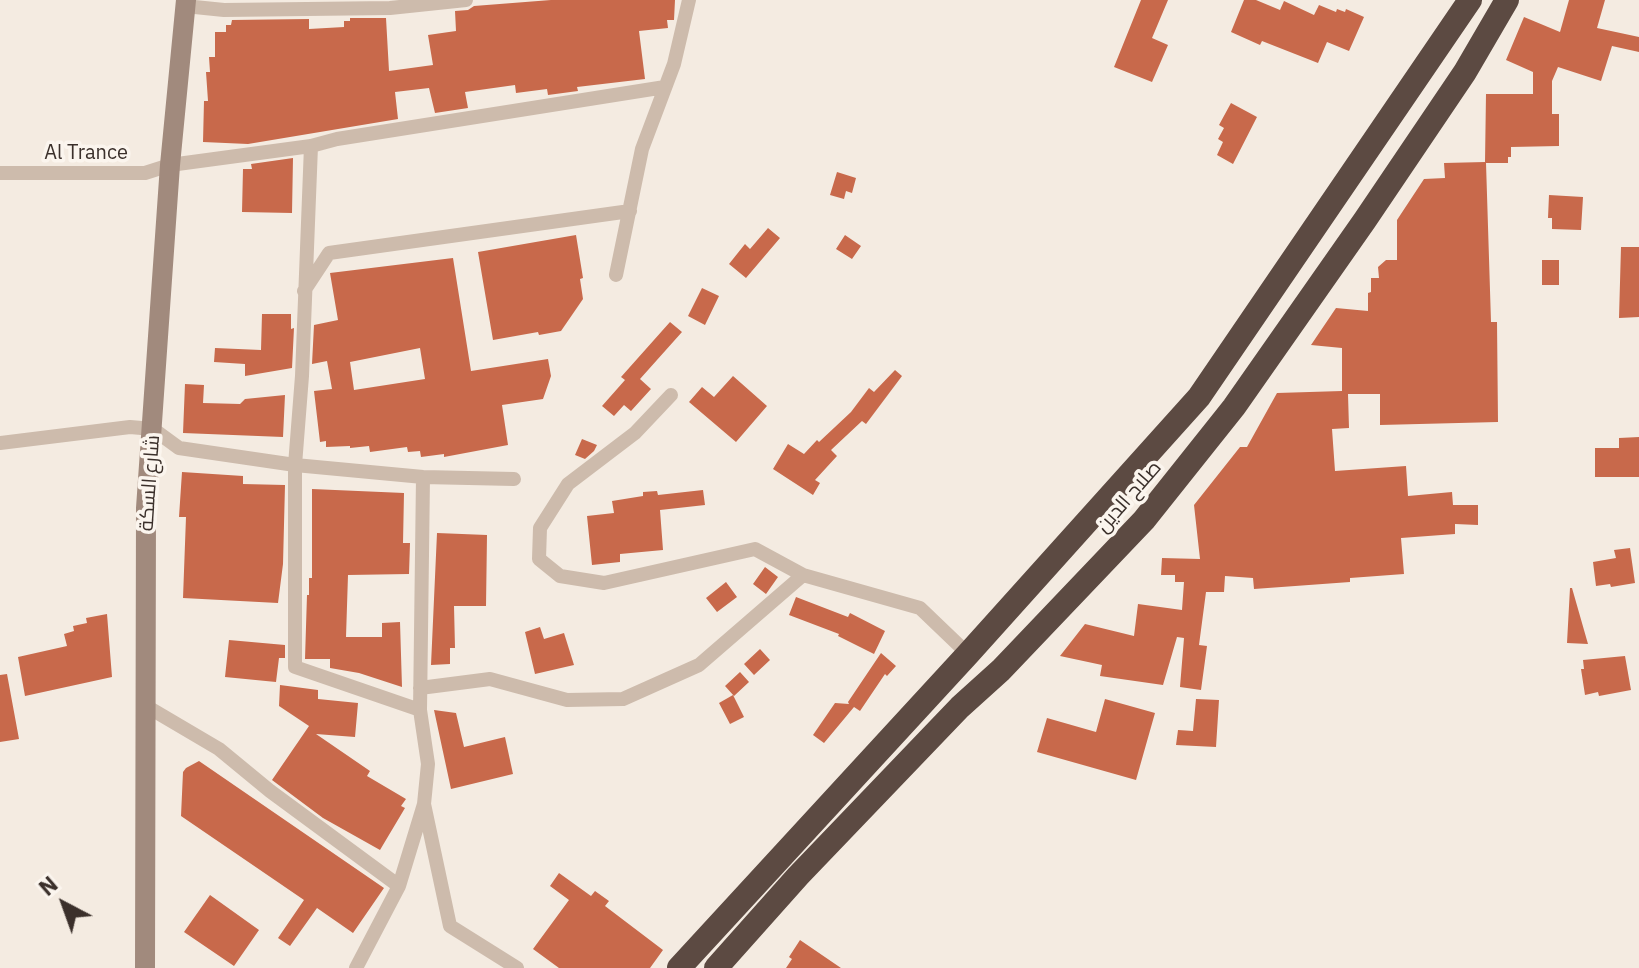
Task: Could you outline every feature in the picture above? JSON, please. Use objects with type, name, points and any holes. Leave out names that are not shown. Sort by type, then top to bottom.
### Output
[{"type":"highway","name":"صلاح الدين","points":[[679,968],[1199,397],[1470,0]]},
{"type":"highway","name":"صلاح الدين","points":[[716,968],[798,876],[1144,520],[1234,407],[1348,245],[1465,72],[1507,0]]},
{"type":"street","points":[[186,3],[224,10],[390,8],[466,0]]},
{"type":"street","points":[[616,275],[642,149],[674,64],[689,0]]},
{"type":"street","name":"شارع السكة","points":[[145,968],[146,508],[170,165],[186,3]]},
{"type":"street","name":"Al Trance","points":[[0,173],[145,173],[170,165],[311,146],[352,136],[665,87]]},
{"type":"street","points":[[311,146],[302,376],[295,465],[295,667],[420,710]]},
{"type":"street","points":[[303,291],[329,253],[630,211]]},
{"type":"street","points":[[671,395],[635,433],[568,484],[540,528],[539,559],[560,576],[604,583],[755,549],[803,575],[920,608],[968,654]]},
{"type":"street","points":[[0,443],[130,427],[153,429],[179,448],[295,465],[423,477],[514,479]]},
{"type":"street","points":[[356,968],[399,886],[424,804],[428,764],[420,710],[423,477]]},
{"type":"street","points":[[420,688],[490,679],[567,700],[623,699],[699,665],[803,575]]},
{"type":"street","points":[[146,706],[219,749],[270,791],[399,886]]},
{"type":"street","points":[[424,804],[450,926],[517,968]]},
{"type":"building","points":[[551,0],[675,0],[674,20],[667,20],[668,28],[639,31],[645,79],[577,87],[578,91],[548,95],[547,89],[516,93],[515,85],[465,92],[468,108],[435,113],[429,88],[395,92],[398,119],[248,144],[203,142],[209,57],[215,57],[215,32],[226,32],[226,25],[231,25],[232,20],[309,19],[309,29],[344,27],[344,21],[350,21],[350,18],[386,18],[389,71],[433,65],[428,35],[456,31],[455,11],[474,6]]},
{"type":"building","points":[[1141,0],[1168,0],[1152,38],[1168,45],[1152,82],[1114,67]]},
{"type":"building","points":[[1244,0],[1256,0],[1280,10],[1284,1],[1314,15],[1319,5],[1336,12],[1337,9],[1345,12],[1346,9],[1364,17],[1349,51],[1327,42],[1318,63],[1262,41],[1260,45],[1231,32]]},
{"type":"building","points":[[1569,0],[1605,0],[1597,28],[1639,37],[1639,52],[1612,46],[1601,81],[1558,67],[1552,81],[1552,114],[1559,114],[1559,146],[1511,147],[1508,163],[1486,163],[1491,322],[1497,322],[1498,422],[1380,425],[1380,394],[1348,394],[1349,428],[1332,429],[1335,471],[1406,466],[1408,496],[1452,492],[1453,505],[1478,505],[1478,525],[1455,524],[1455,534],[1401,538],[1404,574],[1350,578],[1350,582],[1254,589],[1253,578],[1225,576],[1224,592],[1206,592],[1199,645],[1207,646],[1201,690],[1180,687],[1184,638],[1177,637],[1163,685],[1100,676],[1102,665],[1060,656],[1085,624],[1134,636],[1138,604],[1182,610],[1184,582],[1175,582],[1175,575],[1161,575],[1162,558],[1200,559],[1194,505],[1240,447],[1247,447],[1277,393],[1342,391],[1342,348],[1311,345],[1336,308],[1368,311],[1371,278],[1379,278],[1378,267],[1386,260],[1397,260],[1397,220],[1424,179],[1445,178],[1444,163],[1485,162],[1486,94],[1533,94],[1533,72],[1506,60],[1524,17],[1560,32]]},
{"type":"building","points":[[1231,103],[1257,117],[1233,164],[1217,155],[1223,142],[1218,139],[1224,128],[1219,125]]},
{"type":"building","points":[[293,158],[292,213],[242,212],[243,169],[252,169],[251,164]]},
{"type":"building","points":[[837,172],[856,178],[852,193],[846,191],[844,199],[830,195]]},
{"type":"building","points":[[1549,195],[1583,197],[1581,230],[1552,229],[1552,218],[1548,218]]},
{"type":"building","points":[[768,228],[780,238],[746,278],[729,264],[745,244],[750,249]]},
{"type":"building","points":[[576,235],[583,299],[561,331],[493,340],[478,252]]},
{"type":"building","points":[[845,235],[861,246],[852,259],[836,249]]},
{"type":"building","points":[[1621,247],[1639,247],[1639,317],[1619,318]]},
{"type":"building","points":[[453,258],[471,371],[548,359],[551,376],[543,399],[502,405],[508,445],[444,457],[444,454],[421,457],[420,451],[408,452],[407,447],[370,452],[369,446],[326,447],[326,441],[320,442],[314,391],[332,389],[327,361],[312,364],[314,325],[338,320],[330,273]],"holes":[[[420,348],[425,379],[354,390],[350,362]]]},
{"type":"building","points":[[1542,260],[1559,260],[1559,285],[1542,285]]},
{"type":"building","points":[[702,288],[719,296],[705,325],[688,316]]},
{"type":"building","points":[[262,314],[291,314],[291,329],[294,328],[292,368],[245,376],[245,364],[214,362],[215,348],[261,350]]},
{"type":"building","points":[[670,322],[682,332],[640,379],[651,389],[631,411],[624,405],[614,416],[602,406],[625,380],[621,377]]},
{"type":"building","points":[[895,370],[902,376],[866,424],[862,421],[831,450],[837,456],[815,480],[820,483],[813,495],[773,469],[788,444],[804,454],[851,412],[869,388],[874,392]]},
{"type":"building","points":[[733,376],[767,406],[736,442],[689,402],[702,387],[714,397]]},
{"type":"building","points":[[185,384],[204,385],[203,403],[240,404],[245,399],[285,395],[283,437],[183,433]]},
{"type":"building","points":[[1639,437],[1639,477],[1595,477],[1595,448],[1619,448],[1619,438]]},
{"type":"building","points":[[582,439],[597,445],[585,459],[575,455]]},
{"type":"building","points":[[182,472],[243,476],[243,484],[285,485],[283,564],[278,603],[183,598],[186,517],[179,517]]},
{"type":"building","points":[[312,489],[404,493],[403,543],[410,543],[409,574],[348,575],[346,637],[382,637],[382,623],[400,622],[402,687],[359,673],[330,668],[330,659],[305,659],[307,595],[309,578],[312,578]]},
{"type":"building","points":[[703,490],[705,505],[660,510],[663,550],[620,554],[620,562],[592,565],[587,516],[614,513],[612,501],[643,496],[643,492],[657,491],[658,495]]},
{"type":"building","points":[[437,533],[487,535],[486,606],[454,606],[455,648],[450,648],[450,664],[431,665]]},
{"type":"building","points":[[1630,548],[1635,583],[1596,586],[1593,562],[1616,558],[1614,550]]},
{"type":"building","points":[[765,567],[778,577],[766,594],[753,584]]},
{"type":"building","points":[[726,582],[737,597],[717,612],[706,598]]},
{"type":"building","points":[[1572,588],[1588,644],[1567,643]]},
{"type":"building","points":[[796,597],[848,617],[850,613],[885,631],[874,654],[839,634],[789,615]]},
{"type":"building","points":[[107,614],[112,677],[25,696],[18,657],[67,646],[64,634],[74,631],[73,626],[87,623],[86,618]]},
{"type":"building","points":[[540,627],[544,639],[564,633],[574,665],[535,674],[525,632]]},
{"type":"building","points":[[229,640],[285,645],[285,658],[279,658],[276,682],[225,677]]},
{"type":"building","points":[[760,649],[770,660],[754,675],[744,664]]},
{"type":"building","points":[[881,653],[896,666],[887,676],[885,674],[860,711],[854,707],[824,743],[813,735],[835,703],[849,704]]},
{"type":"building","points":[[1625,656],[1631,690],[1599,696],[1598,692],[1585,695],[1581,669],[1584,669],[1583,660]]},
{"type":"building","points":[[740,672],[749,682],[734,696],[725,686]]},
{"type":"building","points":[[7,674],[19,739],[0,742],[0,675]]},
{"type":"building","points":[[280,685],[318,690],[318,699],[358,703],[355,737],[316,734],[370,771],[367,776],[406,799],[401,806],[405,808],[380,850],[323,818],[272,780],[309,726],[279,706]]},
{"type":"building","points":[[733,695],[744,717],[730,724],[719,703]]},
{"type":"building","points":[[1105,699],[1155,713],[1136,780],[1037,752],[1047,718],[1096,732]]},
{"type":"building","points":[[1196,699],[1219,700],[1216,747],[1176,745],[1178,730],[1193,731]]},
{"type":"building","points":[[434,710],[456,713],[464,747],[505,737],[513,774],[451,789]]},
{"type":"building","points":[[199,761],[384,888],[353,933],[317,908],[290,946],[278,938],[304,900],[181,816],[183,772]]},
{"type":"building","points":[[559,873],[591,896],[595,891],[609,901],[605,906],[663,950],[650,968],[559,968],[533,949],[569,900],[550,886]]},
{"type":"building","points":[[210,895],[259,930],[234,966],[184,932]]},
{"type":"building","points":[[800,940],[841,968],[786,968]]}]
